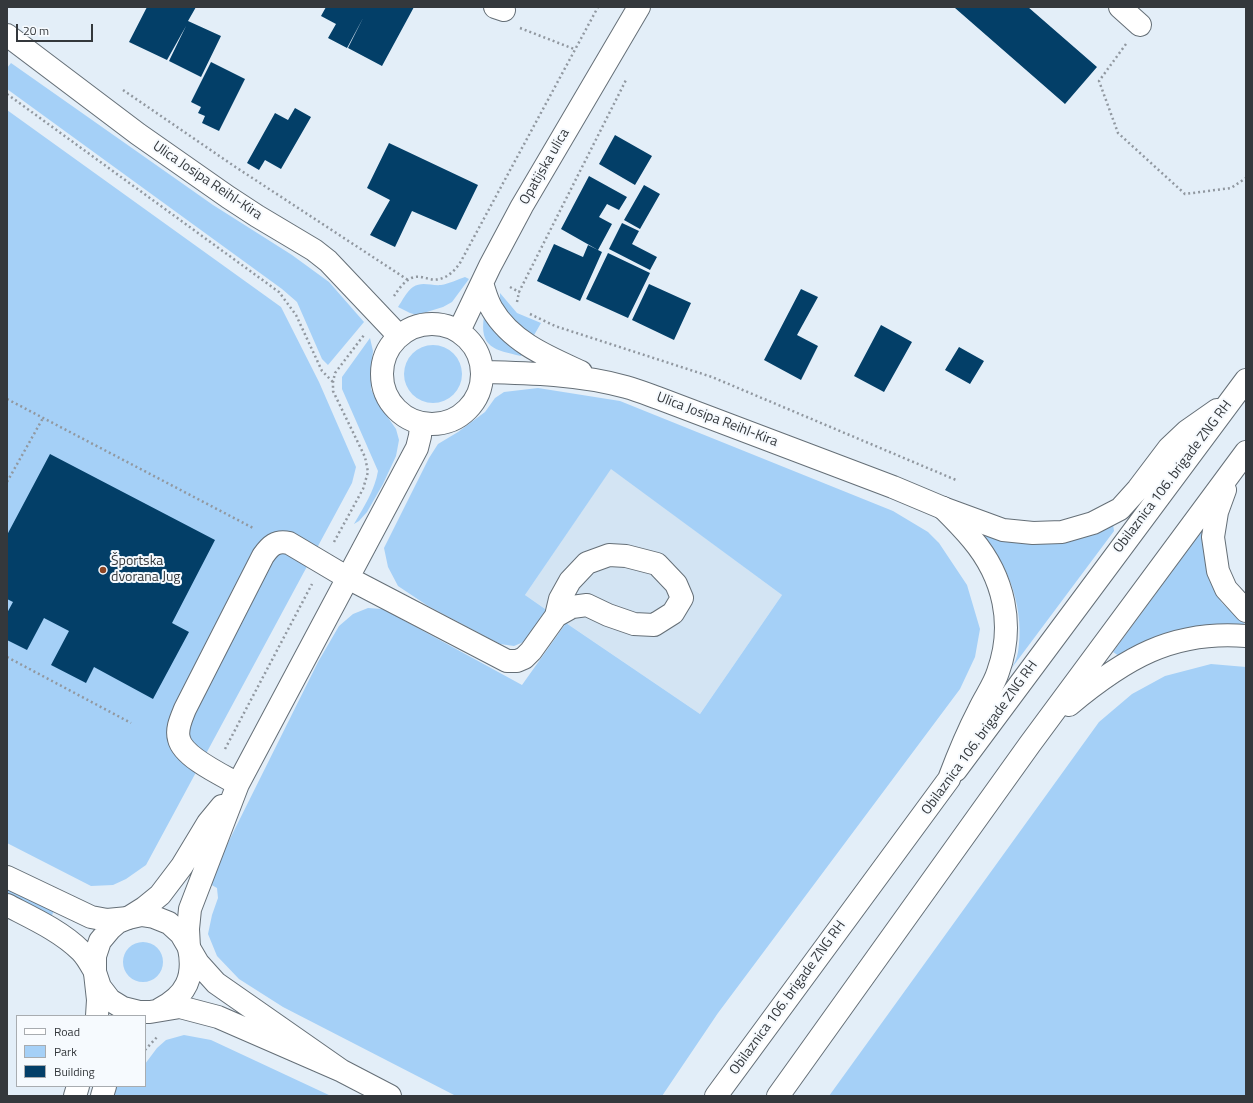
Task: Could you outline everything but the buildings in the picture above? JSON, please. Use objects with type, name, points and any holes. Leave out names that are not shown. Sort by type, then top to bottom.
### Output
[{"type":"main road","name":"Opatijska ulica","points":[[459,331],[490,266],[522,206],[639,7]]},
{"type":"main road","points":[[1120,7],[1140,25]]},
{"type":"main road","name":"Ulica Josipa Reihl-Kira","points":[[7,35],[183,166],[251,212],[314,250],[328,261],[399,336]]},
{"type":"main road","points":[[484,279],[487,299],[492,310],[513,334],[529,347],[600,381]]},
{"type":"main road","points":[[435,324],[447,326],[459,331],[470,340],[478,352],[482,365],[482,379],[479,393],[471,405],[461,415],[449,421],[435,424],[421,423],[406,417],[394,407],[386,394],[382,379],[383,363],[389,348],[399,336],[410,329],[422,325],[435,324]]},
{"type":"main road","name":"Ulica Josipa Reihl-Kira","points":[[482,372],[566,376],[600,381],[626,387],[1004,530],[1033,533],[1062,532],[1093,522],[1120,509],[1138,489],[1169,448],[1187,430],[1228,403]]},
{"type":"main road","name":"Obilaznica 106. brigade ZNG RH","points":[[716,1096],[949,779],[1246,380]]},
{"type":"main road","points":[[152,1014],[177,999],[185,988],[190,975],[192,962],[189,948],[188,929],[190,909],[238,784],[417,448],[421,423]]},
{"type":"main road","points":[[1243,456],[1225,490],[1217,512],[1213,537],[1218,571],[1226,589],[1246,611]]},
{"type":"main road","points":[[778,1096],[1030,744],[1243,456]]},
{"type":"main road","points":[[943,508],[985,557],[998,580],[1006,611],[1006,646],[998,673],[963,741],[949,779]]},
{"type":"main road","points":[[238,784],[187,753],[182,748],[179,739],[178,726],[184,709],[263,556],[268,548],[275,543],[282,541],[288,543],[348,578],[507,661],[517,661],[524,658],[531,651],[556,616],[560,599],[570,582],[587,563],[609,555],[626,556],[657,564],[676,584],[682,598],[673,613],[654,625],[634,624],[587,606],[572,607],[556,616]]},
{"type":"main road","points":[[1030,744],[1064,709],[1092,686],[1118,667],[1145,653],[1169,644],[1201,637],[1231,635],[1246,636]]},
{"type":"main road","points":[[97,1015],[98,1000],[95,956],[100,941],[118,922],[128,918],[144,908],[160,895],[182,866],[208,823],[238,784]]},
{"type":"main road","points":[[7,877],[91,917],[107,920],[141,915],[154,917],[169,923],[181,934],[198,963],[216,983],[342,1071]]},
{"type":"main road","points":[[7,905],[72,942],[83,952],[95,972],[100,987],[110,1000],[123,1008],[139,1012],[150,1012],[152,1014],[180,1007],[218,1017],[342,1071],[390,1096]]},
{"type":"path","points":[[214,770],[363,489],[368,472],[365,457],[333,391],[335,373],[402,285],[414,277],[424,277],[433,280],[446,277],[454,272],[598,7]]},
{"type":"path","points":[[499,9],[508,23],[574,49]]},
{"type":"path","points":[[1140,25],[1099,81],[1118,133],[1185,194],[1231,188],[1246,178]]},
{"type":"path","points":[[520,307],[517,303],[519,292],[628,78]]},
{"type":"path","points":[[119,87],[234,166],[408,280]]},
{"type":"path","points":[[7,94],[279,292],[296,314],[322,371],[333,382]]},
{"type":"path","points":[[460,263],[484,279],[519,292]]},
{"type":"path","points":[[529,314],[555,326],[712,377],[956,480]]},
{"type":"path","points":[[7,399],[251,527],[275,543]]},
{"type":"path","points":[[7,482],[43,418]]},
{"type":"path","points":[[7,657],[131,723]]},
{"type":"shaded area","points":[[611,468],[782,595],[700,714],[525,595]]},
{"type":"green space","points":[[11,63],[213,205],[292,255],[329,282],[364,322],[328,365],[322,359],[297,302],[282,289],[7,89],[7,68]]},
{"type":"green space","points":[[7,110],[281,307],[319,382],[356,467],[352,483],[146,865],[126,879],[113,885],[91,886],[7,843]]},
{"type":"green space","points":[[465,277],[469,279],[452,302],[443,307],[417,315],[398,307],[409,291],[416,285],[441,285]]},
{"type":"green space","points":[[500,293],[517,313],[541,323],[533,337],[516,328],[500,305]]},
{"type":"green space","points":[[484,316],[492,328],[500,336],[523,350],[521,356],[504,352],[491,346],[484,335]]},
{"type":"green space","points":[[370,338],[373,351],[371,389],[377,402],[396,429],[399,440],[396,456],[383,484],[367,512],[354,524],[371,492],[378,471],[342,389],[342,377]]},
{"type":"green space","points":[[433,345],[444,347],[457,358],[460,363],[462,374],[460,385],[449,398],[444,401],[433,403],[422,401],[409,390],[406,385],[404,374],[406,363],[417,350],[422,347]]},
{"type":"green space","points":[[538,388],[620,401],[893,511],[928,532],[939,543],[967,585],[980,629],[975,657],[960,689],[718,1013],[662,1096],[456,1096],[283,1007],[239,979],[217,956],[208,934],[212,915],[218,898],[217,888],[208,883],[318,662],[339,626],[353,614],[368,608],[383,609],[522,685],[566,623],[700,714],[782,595],[611,469],[525,595],[548,611],[526,641],[514,646],[500,644],[428,606],[398,586],[388,567],[384,548],[429,458],[438,444],[458,432],[485,412],[495,398],[504,392]]},
{"type":"green space","points":[[1113,524],[1114,531],[1011,669],[1018,654],[1020,637],[1017,606],[1008,575],[992,548],[982,537],[986,530],[1019,541],[1053,544],[1093,535]]},
{"type":"green space","points":[[1204,528],[1209,580],[1222,603],[1246,625],[1217,626],[1119,656],[1113,652]]},
{"type":"green space","points":[[1211,664],[1246,667],[1246,1096],[829,1096],[1099,722],[1132,694],[1165,676]]},
{"type":"green space","points":[[7,888],[54,911],[49,921],[7,898]]},
{"type":"green space","points":[[143,942],[151,944],[157,948],[161,954],[163,962],[161,970],[157,976],[151,980],[143,982],[135,980],[129,976],[125,970],[123,962],[125,954],[129,948],[135,944]]},
{"type":"green space","points":[[184,1035],[211,1040],[331,1096],[113,1096],[117,1087],[146,1087],[146,1063],[157,1048],[166,1040]]},
{"type":"place","name":"Športska dvorana Jug","points":[[103,570]]}]
